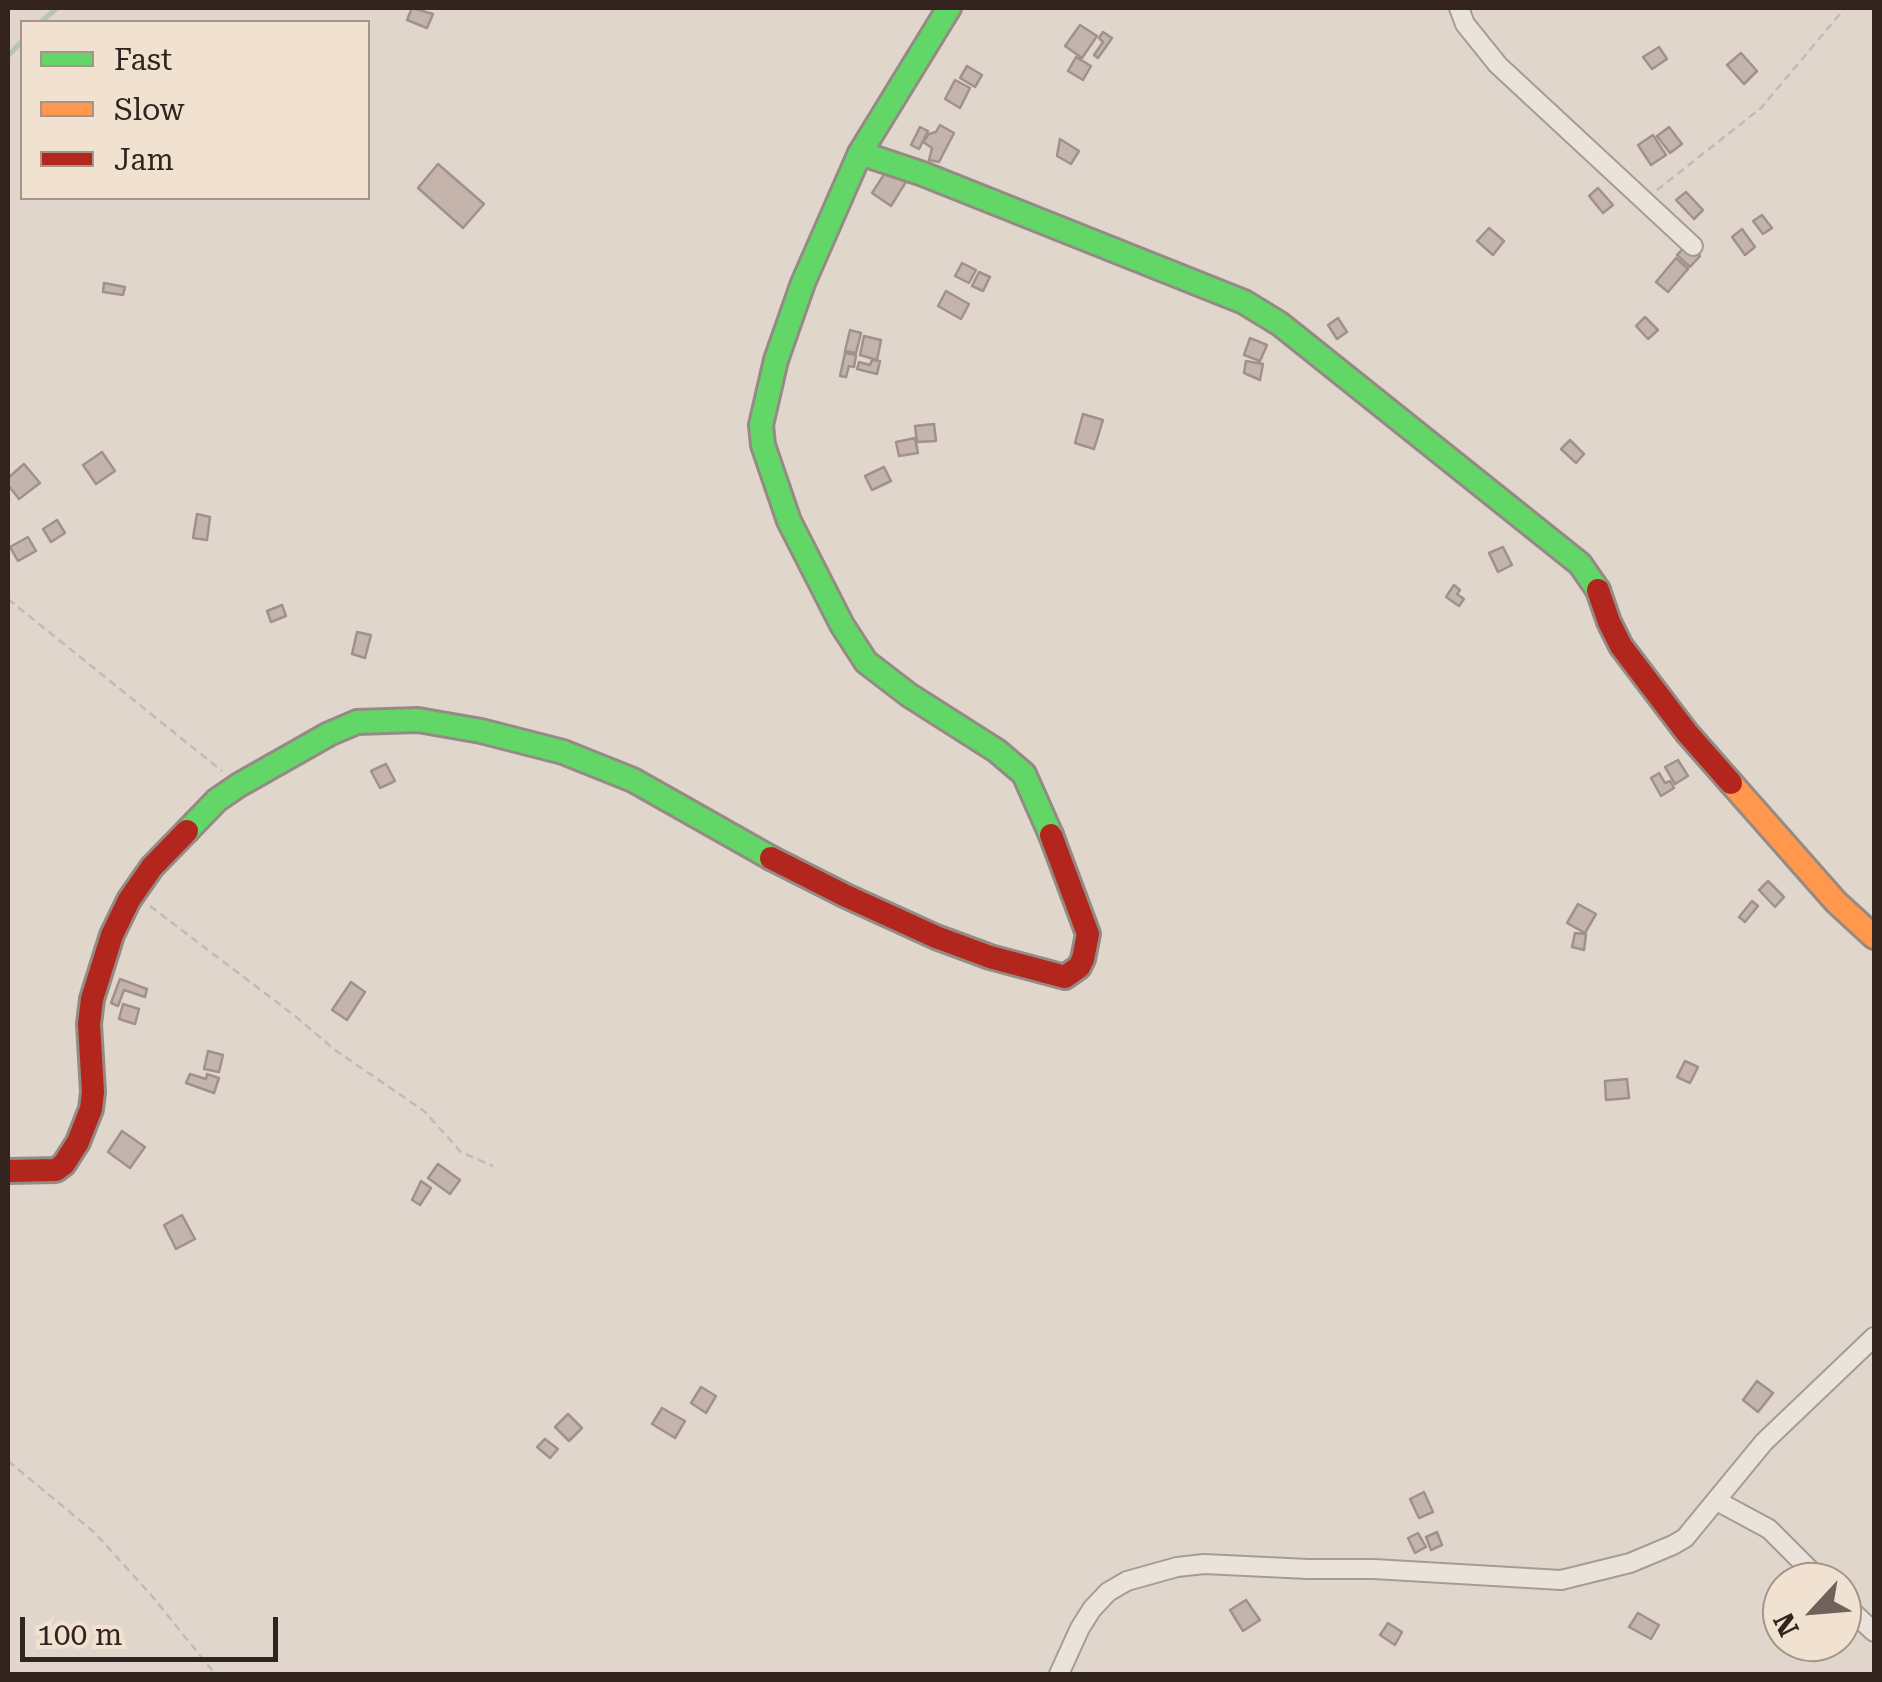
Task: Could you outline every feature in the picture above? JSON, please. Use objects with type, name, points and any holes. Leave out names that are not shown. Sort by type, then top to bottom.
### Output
[{"type":"street","points":[[8,1172],[56,1170],[78,1142],[91,1109],[92,998],[112,935],[133,894],[157,862],[217,800],[239,784],[357,722],[418,720],[563,752],[633,780],[776,860],[936,937],[1065,978],[1079,968],[1088,934],[1030,782],[997,750],[909,695],[866,662],[842,625],[796,535],[763,445],[762,425],[776,360],[803,283],[860,153],[949,8]]},
{"type":"street","points":[[1459,8],[1465,24],[1498,65],[1693,246]]},
{"type":"street","points":[[860,153],[923,174],[1244,302],[1280,324],[1580,564],[1597,587],[1621,646],[1687,734],[1836,902],[1874,937]]},
{"type":"street","points":[[1059,1674],[1080,1628],[1108,1592],[1126,1581],[1177,1566],[1374,1569],[1561,1580],[1630,1563],[1685,1538],[1764,1442],[1874,1336]]},
{"type":"street","points":[[1717,1500],[1769,1529],[1802,1562]]},
{"type":"path","points":[[1644,200],[1761,108],[1845,8]]},
{"type":"path","points":[[8,598],[239,784]]},
{"type":"path","points":[[133,894],[335,1050],[424,1110],[461,1152],[493,1166]]},
{"type":"path","points":[[8,1462],[94,1532],[215,1674]]},
{"type":"building","points":[[412,8],[433,14],[427,28],[407,20]]},
{"type":"building","points":[[1080,25],[1097,36],[1082,58],[1065,46]]},
{"type":"building","points":[[1103,32],[1112,38],[1098,58],[1094,55],[1103,42],[1099,38]]},
{"type":"building","points":[[1659,47],[1667,59],[1652,69],[1643,57]]},
{"type":"building","points":[[1741,53],[1757,71],[1744,84],[1727,65]]},
{"type":"building","points":[[1076,57],[1091,66],[1083,80],[1068,71]]},
{"type":"building","points":[[967,66],[982,75],[975,87],[960,78]]},
{"type":"building","points":[[955,80],[970,88],[960,108],[945,99]]},
{"type":"building","points":[[940,125],[954,133],[939,162],[929,160],[932,148],[923,142]]},
{"type":"building","points":[[920,127],[928,131],[919,149],[911,145]]},
{"type":"building","points":[[1669,127],[1682,144],[1670,153],[1657,136]]},
{"type":"building","points":[[1653,135],[1666,155],[1651,165],[1638,145]]},
{"type":"building","points":[[1060,139],[1079,151],[1071,164],[1057,156]]},
{"type":"building","points":[[438,164],[484,204],[463,228],[418,188]]},
{"type":"building","points":[[887,170],[909,177],[891,206],[872,193]]},
{"type":"building","points":[[1598,188],[1613,205],[1603,213],[1589,196]]},
{"type":"building","points":[[1686,192],[1703,210],[1694,219],[1676,200]]},
{"type":"building","points":[[1762,215],[1772,228],[1763,234],[1753,221]]},
{"type":"building","points":[[1489,228],[1504,241],[1493,255],[1477,241]]},
{"type":"building","points":[[1742,229],[1755,247],[1745,255],[1732,237]]},
{"type":"building","points":[[1687,244],[1700,256],[1690,267],[1677,255]]},
{"type":"building","points":[[1676,258],[1688,269],[1668,292],[1656,282]]},
{"type":"building","points":[[962,263],[976,270],[969,283],[955,276]]},
{"type":"building","points":[[979,272],[990,277],[983,291],[972,286]]},
{"type":"building","points":[[104,283],[125,287],[123,295],[103,292]]},
{"type":"building","points":[[946,291],[969,304],[961,319],[938,306]]},
{"type":"building","points":[[1645,317],[1658,330],[1648,339],[1636,326]]},
{"type":"building","points":[[1338,318],[1347,332],[1337,339],[1328,325]]},
{"type":"building","points":[[850,330],[861,333],[856,353],[845,351]]},
{"type":"building","points":[[864,336],[881,340],[877,360],[860,355]]},
{"type":"building","points":[[1250,338],[1267,345],[1260,361],[1244,355]]},
{"type":"building","points":[[845,353],[856,355],[854,367],[849,366],[846,377],[840,376]]},
{"type":"building","points":[[872,360],[880,361],[877,374],[857,369],[859,362],[870,365]]},
{"type":"building","points":[[1246,361],[1263,364],[1260,380],[1244,373]]},
{"type":"building","points":[[1083,414],[1103,420],[1094,449],[1075,443]]},
{"type":"building","points":[[934,424],[936,441],[917,442],[915,426]]},
{"type":"building","points":[[915,438],[918,453],[899,456],[896,442]]},
{"type":"building","points":[[1570,440],[1584,454],[1576,463],[1561,449]]},
{"type":"building","points":[[102,452],[115,471],[96,484],[83,465]]},
{"type":"building","points":[[24,464],[40,483],[19,499],[8,485],[8,478]]},
{"type":"building","points":[[884,467],[891,481],[872,490],[865,476]]},
{"type":"building","points":[[197,514],[210,517],[207,540],[193,538]]},
{"type":"building","points":[[57,520],[65,533],[51,542],[43,529]]},
{"type":"building","points":[[28,537],[36,551],[18,561],[10,547]]},
{"type":"building","points":[[1503,547],[1512,565],[1498,572],[1489,553]]},
{"type":"building","points":[[1454,585],[1464,599],[1459,606],[1446,597]]},
{"type":"building","points":[[282,605],[286,616],[271,622],[267,611]]},
{"type":"building","points":[[357,632],[371,635],[365,658],[352,654]]},
{"type":"building","points":[[1678,760],[1688,776],[1675,784],[1665,767]]},
{"type":"building","points":[[386,764],[395,781],[380,788],[371,771]]},
{"type":"building","points":[[1659,773],[1674,788],[1661,796],[1651,778]]},
{"type":"building","points":[[1768,881],[1784,897],[1775,907],[1759,890]]},
{"type":"building","points":[[1752,901],[1758,906],[1745,922],[1739,917]]},
{"type":"building","points":[[1578,904],[1596,914],[1585,933],[1567,923]]},
{"type":"building","points":[[1575,933],[1586,934],[1584,950],[1572,947]]},
{"type":"building","points":[[120,979],[147,989],[145,997],[124,990],[118,1006],[111,1003]]},
{"type":"building","points":[[351,982],[365,992],[347,1020],[332,1010]]},
{"type":"building","points":[[123,1004],[139,1009],[135,1024],[119,1019]]},
{"type":"building","points":[[208,1051],[223,1055],[219,1072],[204,1069]]},
{"type":"building","points":[[1685,1061],[1698,1067],[1690,1083],[1677,1077]]},
{"type":"building","points":[[190,1074],[219,1078],[214,1093],[186,1083]]},
{"type":"building","points":[[1627,1079],[1629,1098],[1606,1100],[1605,1081]]},
{"type":"building","points":[[122,1131],[145,1147],[130,1168],[108,1152]]},
{"type":"building","points":[[438,1164],[460,1180],[450,1194],[428,1178]]},
{"type":"building","points":[[421,1181],[431,1188],[420,1205],[412,1200]]},
{"type":"building","points":[[182,1215],[195,1239],[176,1249],[164,1225]]},
{"type":"building","points":[[1757,1381],[1773,1393],[1758,1412],[1743,1400]]},
{"type":"building","points":[[701,1387],[716,1396],[706,1413],[691,1403]]},
{"type":"building","points":[[662,1408],[685,1421],[675,1438],[652,1424]]},
{"type":"building","points":[[568,1414],[582,1428],[569,1441],[555,1427]]},
{"type":"building","points":[[545,1439],[558,1449],[550,1458],[537,1447]]},
{"type":"building","points":[[1424,1492],[1433,1512],[1419,1518],[1410,1499]]},
{"type":"building","points":[[1437,1532],[1442,1545],[1431,1550],[1426,1537]]},
{"type":"building","points":[[1418,1533],[1426,1547],[1415,1553],[1408,1538]]},
{"type":"building","points":[[1246,1600],[1260,1620],[1243,1631],[1230,1610]]},
{"type":"building","points":[[1638,1613],[1659,1625],[1651,1639],[1629,1627]]},
{"type":"building","points":[[1388,1623],[1402,1632],[1395,1645],[1380,1635]]},
{"type":"waterway","points":[[43,20],[57,8]]},
{"type":"waterway","points":[[8,56],[20,43]]},
{"type":"traffic: fast","points":[[949,8],[860,153],[803,283],[776,360],[761,425],[763,445],[789,521],[842,625],[866,662],[909,695],[997,751],[1024,774],[1051,835]]},
{"type":"traffic: fast","points":[[860,153],[923,174],[1244,302],[1280,324],[1580,564],[1598,590]]},
{"type":"traffic: fast","points":[[187,831],[217,800],[329,734],[357,722],[418,720],[563,752],[633,780],[771,858]]},
{"type":"traffic: slow","points":[[1731,783],[1836,902],[1874,937]]},
{"type":"traffic: jam","points":[[1598,590],[1621,646],[1687,733],[1731,783]]},
{"type":"traffic: jam","points":[[8,1171],[56,1170],[78,1142],[93,1092],[89,1024],[92,999],[112,935],[129,900],[152,867],[187,831]]},
{"type":"traffic: jam","points":[[771,858],[936,937],[990,957],[1065,977],[1079,967],[1088,934],[1051,835]]}]
